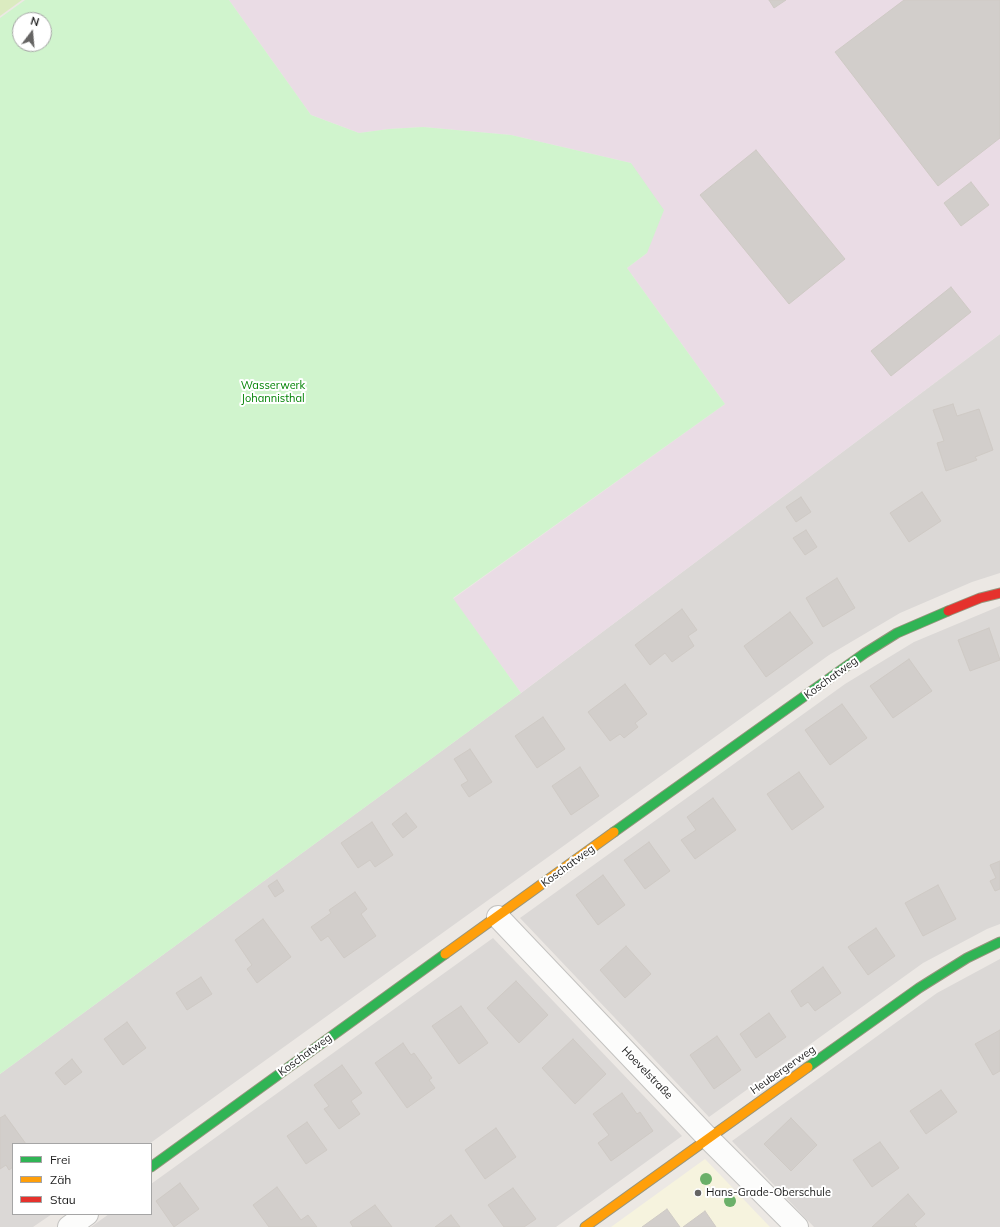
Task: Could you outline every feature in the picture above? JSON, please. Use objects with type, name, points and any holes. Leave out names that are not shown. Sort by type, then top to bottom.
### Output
[{"type":"street","name":"Koschatweg","points":[[152,1166],[403,983],[498,917],[622,826],[865,653],[897,633],[980,598],[1000,593]]},
{"type":"street","name":"Hoevelstraße","points":[[498,917],[708,1138],[797,1227]]},
{"type":"street","name":"Heubergerweg","points":[[585,1227],[919,988],[967,958],[1000,942]]},
{"type":"street","points":[[69,1227],[86,1215]]},
{"type":"shaded area","points":[[229,0],[1000,0],[1000,334],[521,693],[453,599],[725,404],[627,268],[647,253],[631,163],[511,135],[423,127],[359,133],[311,115]]},
{"type":"shaded area","points":[[1000,334],[1000,573],[972,582],[900,613],[829,655],[150,1143],[12,1143],[12,1215],[51,1215],[33,1227],[0,1227],[0,1074],[521,693]]},
{"type":"shaded area","points":[[1000,606],[1000,924],[987,929],[923,963],[709,1117],[520,918],[845,684],[914,642]]},
{"type":"shaded area","points":[[493,938],[682,1136],[556,1227],[91,1227],[108,1215],[152,1215],[152,1183]]},
{"type":"shaded area","points":[[1000,959],[1000,1227],[814,1227],[732,1141],[937,993]]},
{"type":"shaded area","name":"Hans-Grade-Oberschule","points":[[705,1159],[770,1227],[611,1227]]},
{"type":"green space","points":[[0,0],[22,0],[0,16]]},
{"type":"green space","name":"Wasserwerk Johannisthal","points":[[25,0],[229,0],[311,115],[359,133],[423,127],[511,135],[631,163],[664,210],[647,253],[627,268],[725,404],[453,598],[521,693],[0,1074],[0,18]]},
{"type":"building","points":[[769,0],[786,0],[774,8]]},
{"type":"building","points":[[904,0],[1000,0],[1000,138],[938,186],[835,52]]},
{"type":"building","points":[[756,150],[845,259],[789,304],[700,195]]},
{"type":"building","points":[[971,182],[989,205],[961,226],[944,203]]},
{"type":"building","points":[[951,287],[971,312],[891,376],[871,351]]},
{"type":"building","points":[[953,404],[957,416],[979,409],[993,450],[975,457],[977,460],[946,471],[937,443],[944,441],[933,410]]},
{"type":"building","points":[[922,492],[941,521],[909,542],[890,513]]},
{"type":"building","points":[[801,497],[811,512],[796,522],[786,507]]},
{"type":"building","points":[[806,530],[817,547],[805,555],[793,538]]},
{"type":"building","points":[[837,578],[855,608],[823,627],[806,598]]},
{"type":"building","points":[[682,609],[697,630],[688,636],[694,646],[672,662],[665,653],[650,665],[635,645]]},
{"type":"building","points":[[790,612],[813,643],[766,677],[744,646]]},
{"type":"building","points":[[989,628],[1000,660],[970,671],[958,640]]},
{"type":"building","points":[[909,659],[932,691],[893,718],[870,686]]},
{"type":"building","points":[[625,684],[647,714],[635,723],[638,727],[624,738],[620,734],[610,741],[588,712]]},
{"type":"building","points":[[842,704],[867,738],[830,765],[805,730]]},
{"type":"building","points":[[543,717],[565,749],[537,768],[515,736]]},
{"type":"building","points":[[470,749],[492,782],[469,797],[461,785],[468,781],[454,759]]},
{"type":"building","points":[[580,767],[599,796],[571,815],[552,786]]},
{"type":"building","points":[[799,772],[824,807],[792,830],[767,794]]},
{"type":"building","points":[[713,798],[736,830],[695,859],[681,840],[696,830],[687,817]]},
{"type":"building","points":[[406,813],[417,827],[403,838],[392,824]]},
{"type":"building","points":[[372,822],[393,855],[375,867],[370,860],[358,868],[341,843]]},
{"type":"building","points":[[649,842],[670,871],[645,889],[624,860]]},
{"type":"building","points":[[1000,861],[1000,889],[995,891],[990,881],[996,878],[990,865]]},
{"type":"building","points":[[603,875],[625,905],[598,925],[576,895]]},
{"type":"building","points":[[277,880],[284,891],[275,897],[268,886]]},
{"type":"building","points":[[938,885],[956,919],[923,936],[905,903]]},
{"type":"building","points":[[355,892],[367,909],[361,914],[376,936],[344,958],[328,936],[321,941],[311,927],[331,913],[329,910]]},
{"type":"building","points":[[263,919],[291,957],[257,983],[247,969],[252,965],[235,940]]},
{"type":"building","points":[[876,928],[895,956],[868,975],[848,947]]},
{"type":"building","points":[[626,946],[651,974],[625,998],[600,970]]},
{"type":"building","points":[[823,967],[841,993],[815,1011],[808,1002],[801,1007],[791,991]]},
{"type":"building","points":[[201,977],[212,994],[187,1010],[176,993]]},
{"type":"building","points":[[516,981],[548,1015],[519,1043],[487,1008]]},
{"type":"building","points":[[461,1006],[488,1043],[459,1064],[432,1026]]},
{"type":"building","points":[[769,1013],[786,1037],[756,1058],[740,1034]]},
{"type":"building","points":[[127,1022],[146,1048],[123,1065],[104,1039]]},
{"type":"building","points":[[1000,1030],[1000,1071],[993,1075],[975,1044]]},
{"type":"building","points":[[717,1036],[741,1070],[714,1089],[690,1055]]},
{"type":"building","points":[[573,1039],[606,1074],[575,1104],[542,1068]]},
{"type":"building","points":[[403,1043],[411,1055],[414,1053],[432,1078],[429,1080],[435,1088],[407,1108],[375,1063]]},
{"type":"building","points":[[72,1059],[82,1072],[65,1085],[55,1073]]},
{"type":"building","points":[[342,1065],[362,1093],[351,1101],[360,1114],[339,1129],[324,1109],[329,1106],[314,1085]]},
{"type":"building","points":[[941,1090],[957,1112],[926,1134],[910,1111]]},
{"type":"building","points":[[622,1093],[637,1114],[640,1112],[653,1131],[611,1161],[598,1143],[609,1135],[593,1114]]},
{"type":"building","points":[[5,1115],[25,1143],[12,1143],[12,1168],[9,1170],[6,1165],[0,1169],[0,1118]]},
{"type":"building","points":[[791,1118],[817,1145],[791,1171],[764,1144]]},
{"type":"building","points":[[307,1122],[327,1150],[306,1164],[287,1136]]},
{"type":"building","points":[[496,1128],[516,1157],[485,1179],[465,1150]]},
{"type":"building","points":[[880,1142],[899,1168],[872,1187],[853,1160]]},
{"type":"building","points":[[180,1183],[199,1209],[174,1227],[156,1201]]},
{"type":"building","points":[[277,1187],[301,1220],[308,1215],[317,1227],[269,1227],[253,1205]]},
{"type":"building","points":[[513,1188],[536,1219],[524,1227],[504,1227],[488,1205]]},
{"type":"building","points":[[908,1194],[925,1214],[914,1224],[917,1227],[872,1227]]},
{"type":"building","points":[[375,1205],[392,1227],[353,1227],[350,1222]]},
{"type":"building","points":[[667,1209],[680,1227],[642,1227]]},
{"type":"building","points":[[705,1211],[716,1227],[683,1227]]},
{"type":"building","points":[[451,1215],[460,1227],[435,1227]]},
{"type":"traffic: fast","points":[[614,832],[865,653],[897,633],[948,611]]},
{"type":"traffic: fast","points":[[808,1067],[919,988],[967,958],[1000,942]]},
{"type":"traffic: fast","points":[[152,1166],[445,954]]},
{"type":"traffic: slow","points":[[445,954],[614,832]]},
{"type":"traffic: slow","points":[[585,1227],[808,1067]]},
{"type":"traffic: jam","points":[[948,611],[980,598],[1000,593]]},
{"type":"place","name":"Hans-Grade-Oberschule","points":[[698,1193]]}]
